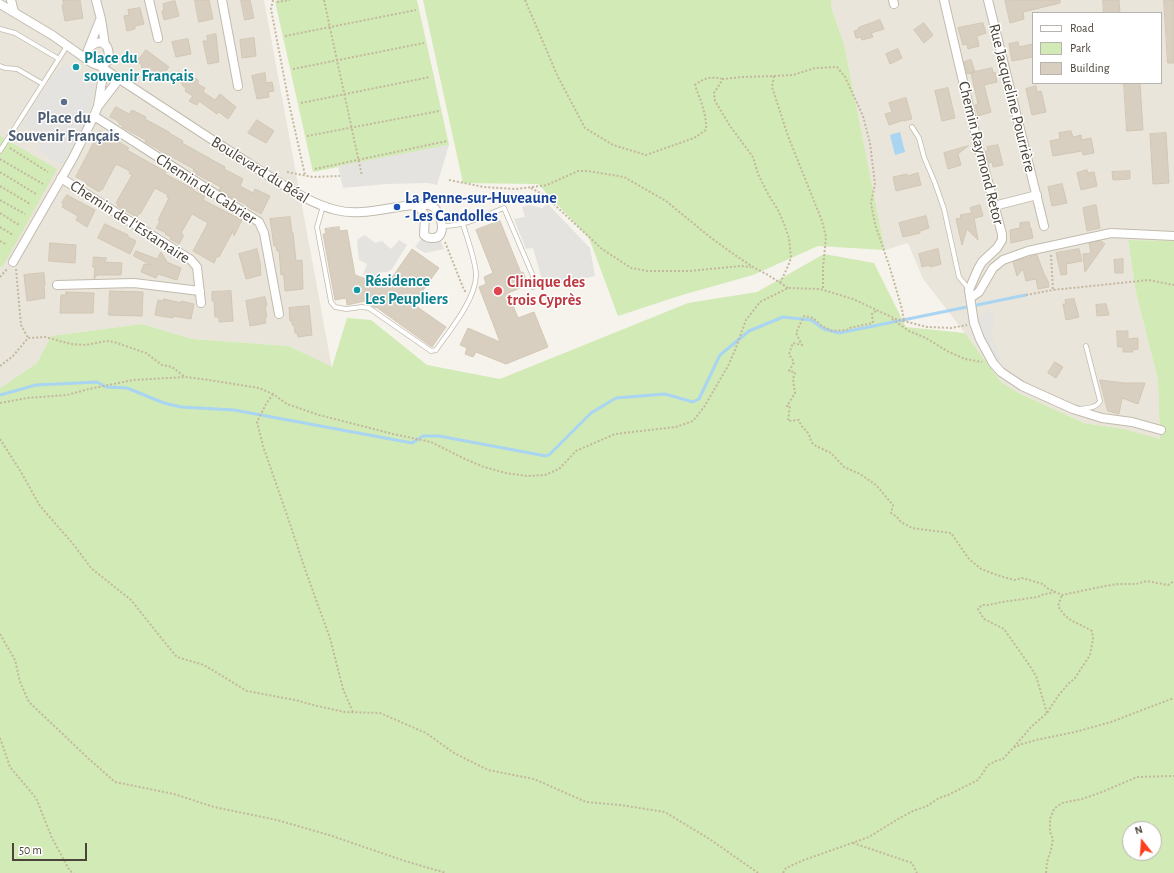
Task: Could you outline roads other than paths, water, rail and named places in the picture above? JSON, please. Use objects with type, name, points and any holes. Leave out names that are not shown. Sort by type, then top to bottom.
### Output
[{"type":"street","points":[[11,0],[14,12]]},
{"type":"street","points":[[15,263],[98,106],[103,65],[108,59],[110,53],[105,45],[96,0]]},
{"type":"street","points":[[149,0],[158,38]]},
{"type":"street","points":[[222,0],[238,86]]},
{"type":"street","name":"Chemin Raymond Retor","points":[[944,0],[977,142],[1002,234],[1002,240],[997,248],[982,262],[978,268],[970,294]]},
{"type":"street","name":"Rue Jacqueline Pourrière","points":[[988,0],[1044,226]]},
{"type":"street","points":[[0,4],[52,35],[92,63],[103,65]]},
{"type":"street","points":[[90,61],[87,54],[101,19]]},
{"type":"street","points":[[89,49],[92,45],[99,43],[105,45]]},
{"type":"street","points":[[67,46],[89,49]]},
{"type":"street","name":"Boulevard du Béal","points":[[103,65],[119,79],[292,191],[316,204],[336,211],[355,213],[408,205],[431,206],[435,208],[442,229]]},
{"type":"street","points":[[98,106],[119,79]]},
{"type":"street","name":"Chemin du Cabrier","points":[[94,116],[259,222],[264,233],[279,314]]},
{"type":"street","name":"Chemin de l'Estamaire","points":[[61,178],[191,260],[197,267],[201,303]]},
{"type":"street","points":[[994,206],[1037,195]]},
{"type":"street","points":[[417,205],[425,215],[424,235],[427,238],[435,238],[439,236],[442,229]]},
{"type":"street","points":[[1161,430],[1132,422],[1102,418],[1074,410],[1022,386],[1001,372],[993,363],[980,339],[974,323],[970,294],[979,292],[993,268],[1003,260],[1028,250],[1111,233],[1174,236]]},
{"type":"street","name":"Chemin de l'Estamaire","points":[[57,285],[134,283],[200,291]]},
{"type":"lane","points":[[0,29],[15,33],[59,59]]},
{"type":"lane","points":[[0,151],[67,46]]},
{"type":"lane","points":[[0,66],[17,69],[43,84]]},
{"type":"lane","points":[[912,127],[919,138],[924,157],[940,196],[959,277],[970,294]]},
{"type":"lane","points":[[323,206],[317,226],[331,302],[335,307],[346,309],[362,307],[369,308],[431,351],[436,350],[469,302],[472,292],[476,275],[475,266],[464,224]]},
{"type":"lane","points":[[442,229],[464,224],[504,208],[533,276],[533,287]]},
{"type":"lane","points":[[1074,410],[1093,407],[1100,402],[1086,346]]},
{"type":"water","points":[[900,132],[905,152],[895,155],[890,135]]},
{"type":"waterway","points":[[0,395],[36,385],[97,382],[106,387],[127,388],[164,403],[181,407],[234,410],[412,443],[423,436],[439,436],[546,456],[550,454],[591,413],[616,398],[665,394],[693,402],[699,399],[720,355],[749,331],[783,317],[811,320],[824,329],[839,333],[1026,295]]},
{"type":"place","name":"Place du souvenir Français","points":[[76,67]]},
{"type":"place","name":"Place du Souvenir Français","points":[[64,102]]},
{"type":"place","name":"La Penne-sur-Huveaune - Les Candolles","points":[[397,207]]},
{"type":"place","name":"Résidence Les Peupliers","points":[[357,290]]},
{"type":"place","name":"Clinique des trois Cyprès","points":[[498,291]]}]
